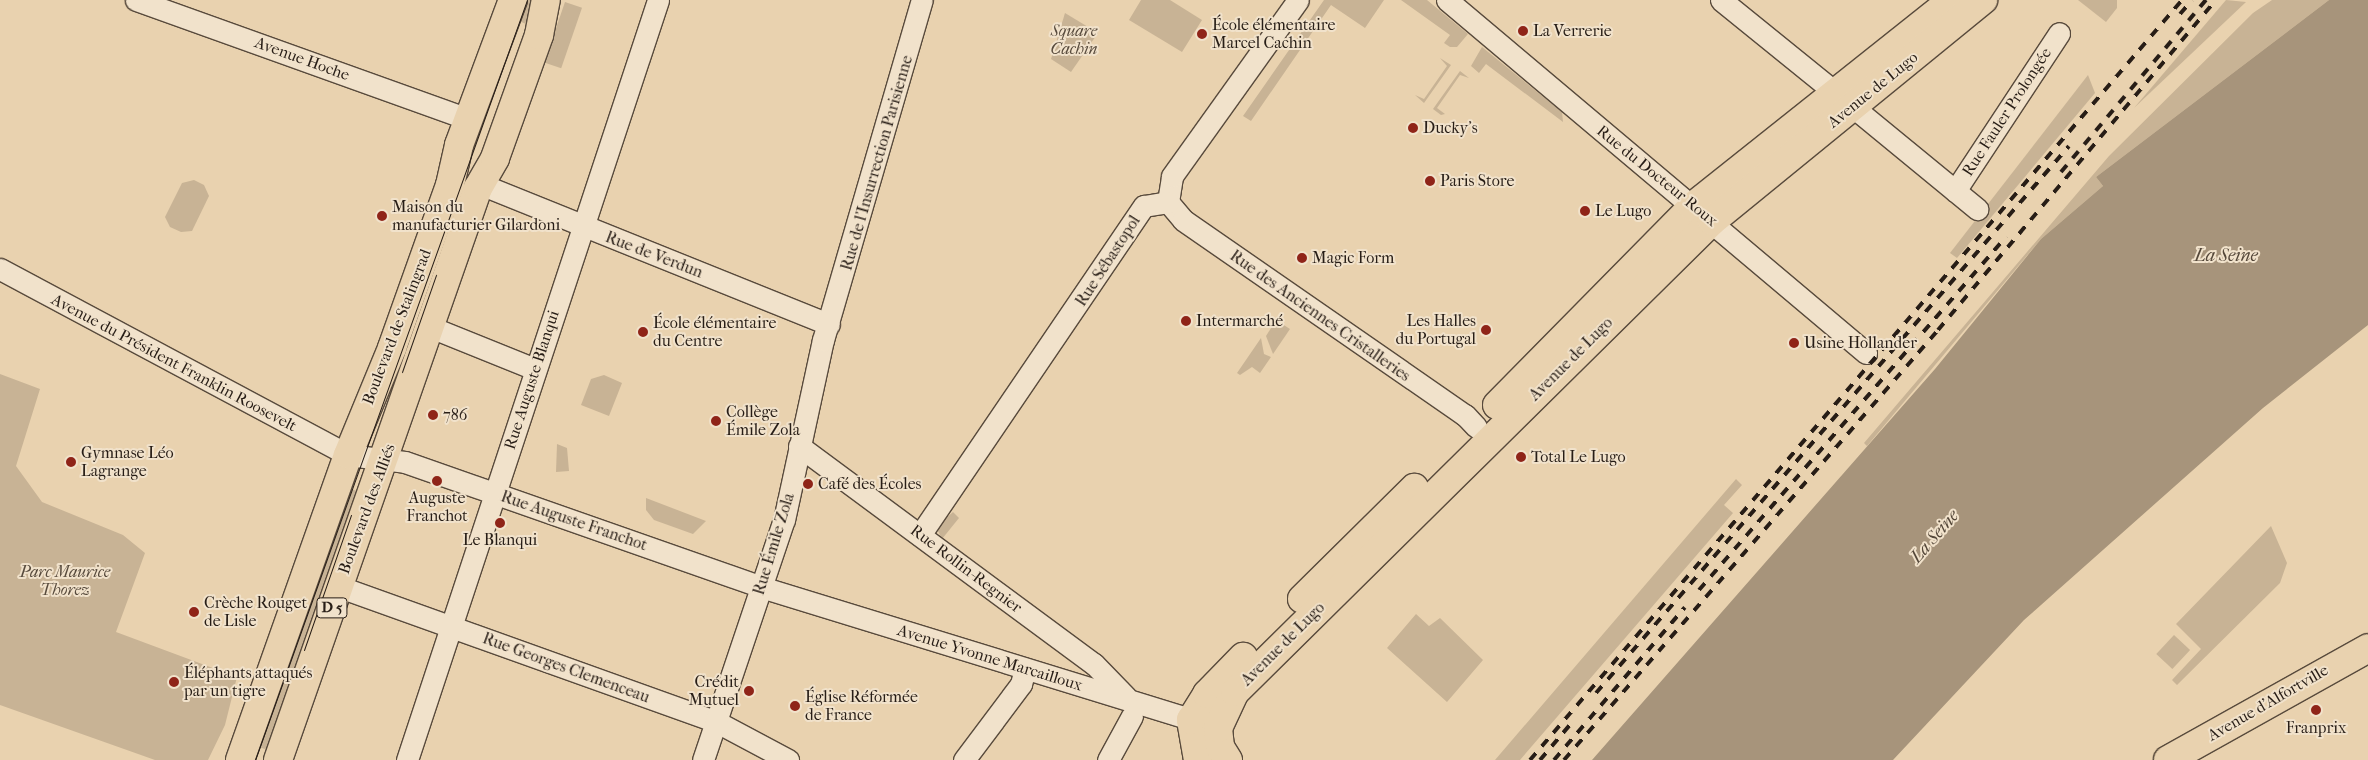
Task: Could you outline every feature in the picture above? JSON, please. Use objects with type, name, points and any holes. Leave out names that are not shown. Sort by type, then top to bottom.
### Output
[{"type":"main road","name":"Boulevard de Stalingrad","points":[[348,455],[396,339],[450,184],[468,119],[514,0]]},
{"type":"main road","name":"Boulevard de Stalingrad","points":[[396,428],[428,326],[480,184],[502,139],[539,35],[546,0]]},
{"type":"main road","name":"Avenue de Lugo","points":[[1845,100],[1952,0]]},
{"type":"main road","name":"Avenue de Lugo","points":[[1193,739],[1207,694],[1476,428],[1702,214],[1845,100],[1984,0]]},
{"type":"main road","name":"Avenue de Lugo","points":[[1218,728],[1235,692],[1702,214]]},
{"type":"main road","name":"Boulevard des Alliés","points":[[278,760],[396,428]]},
{"type":"main road","name":"D 5","points":[[240,760],[348,455]]},
{"type":"main road","name":"Avenue d'Alfortville","points":[[2168,760],[2367,650]]},
{"type":"main road","points":[[1218,728],[1220,747],[1228,760]]},
{"type":"street","name":"Avenue Hoche","points":[[136,0],[468,119]]},
{"type":"street","name":"Rue Auguste Blanqui","points":[[407,760],[658,0]]},
{"type":"street","name":"Rue de l'Insurrection Parisienne","points":[[829,324],[922,0]]},
{"type":"street","points":[[1168,202],[1172,176],[1298,0]]},
{"type":"street","name":"Rue du Docteur Roux","points":[[1447,0],[1866,353]]},
{"type":"street","points":[[1721,0],[1976,209]]},
{"type":"street","name":"Rue Fauler Prolongée","points":[[1954,191],[2059,33]]},
{"type":"street","name":"Rue de Verdun","points":[[480,184],[583,227],[829,324]]},
{"type":"street","name":"Rue des Anciennes Cristalleries","points":[[1168,202],[1191,226],[1465,415],[1476,428]]},
{"type":"street","name":"Rue Sébastopol","points":[[920,535],[1144,206],[1168,202]]},
{"type":"street","name":"Avenue du Président Franklin Roosevelt","points":[[0,269],[348,455]]},
{"type":"street","name":"Rue Émile Zola","points":[[703,760],[786,512],[799,446],[829,324]]},
{"type":"street","points":[[428,326],[535,369]]},
{"type":"street","name":"Rue Rollin-Regnier","points":[[799,446],[1094,664],[1129,707]]},
{"type":"street","name":"Rue Auguste Franchot","points":[[348,455],[386,457],[496,494],[759,594]]},
{"type":"street","name":"Rue Georges Clemenceau","points":[[340,586],[716,720],[788,760]]},
{"type":"street","name":"Avenue Yvonne Marcailloux","points":[[759,594],[1025,669],[1129,707],[1193,739],[1218,728]]},
{"type":"street","points":[[964,760],[1021,684],[1025,669]]},
{"type":"street","points":[[1108,760],[1129,707]]},
{"type":"green space","points":[[524,0],[537,0],[528,25],[517,20]]},
{"type":"green space","points":[[1141,0],[1170,0],[1202,20],[1182,52],[1129,20]]},
{"type":"green space","points":[[1324,0],[1384,0],[1365,28],[1331,5],[1251,121],[1243,116]]},
{"type":"green space","points":[[1401,0],[1427,0],[1468,34],[1457,47],[1450,47],[1444,43],[1450,35]]},
{"type":"green space","points":[[2078,0],[2117,0],[2117,8],[2106,22]]},
{"type":"green space","points":[[2226,0],[2246,2],[2134,108]]},
{"type":"green space","points":[[2272,0],[2329,0],[2096,177],[2103,186],[2041,239],[1867,446],[1864,443],[2109,156],[2253,13]]},
{"type":"green space","points":[[565,2],[582,8],[561,68],[544,63]]},
{"type":"green space","name":"Square Cachin","points":[[1065,13],[1098,33],[1071,72],[1051,59]]},
{"type":"green space","points":[[1482,47],[1562,112],[1563,122],[1486,64],[1479,73],[1471,66]]},
{"type":"green space","points":[[1440,58],[1451,65],[1424,103],[1415,95],[1424,99],[1447,66]]},
{"type":"green space","points":[[1460,71],[1469,78],[1460,75],[1437,108],[1445,114],[1441,115],[1433,109]]},
{"type":"green space","points":[[2088,75],[2095,93],[1957,258],[1950,253]]},
{"type":"green space","points":[[194,180],[204,185],[209,196],[192,231],[181,232],[170,227],[165,217],[182,183]]},
{"type":"green space","points":[[1276,320],[1290,329],[1273,354],[1266,336]]},
{"type":"green space","points":[[1261,338],[1264,354],[1271,357],[1260,373],[1252,367],[1240,375],[1237,373]]},
{"type":"green space","name":"Parc Maurice Thorez","points":[[0,374],[40,389],[16,466],[42,502],[123,535],[145,553],[116,632],[237,677],[225,725],[208,760],[155,760],[0,705]]},
{"type":"green space","points":[[604,375],[622,383],[609,416],[581,405],[591,379]]},
{"type":"green space","points":[[557,444],[567,448],[569,471],[556,472]]},
{"type":"green space","points":[[1736,479],[1742,485],[1724,505],[1733,513],[1520,760],[1495,760]]},
{"type":"green space","points":[[345,487],[366,494],[281,754],[260,748]]},
{"type":"green space","points":[[646,498],[706,521],[693,534],[654,520],[646,510]]},
{"type":"green space","points":[[953,512],[959,518],[942,539],[936,527]]},
{"type":"green space","points":[[2271,526],[2287,563],[2280,583],[2177,685],[2172,680],[2201,649],[2176,624]]},
{"type":"green space","points":[[1416,614],[1429,626],[1440,618],[1483,660],[1447,702],[1387,648]]},
{"type":"green space","points":[[2174,635],[2190,650],[2172,669],[2156,654]]},
{"type":"water","name":"La Seine","points":[[2329,0],[2368,0],[2368,325],[2263,408],[2024,620],[1893,760],[1592,760],[1935,369],[2041,239],[2103,186],[2096,177]]},
{"type":"tram line","points":[[255,760],[527,0]]},
{"type":"tram line","points":[[402,372],[436,275]]},
{"type":"tram line","points":[[304,650],[351,515]]},
{"type":"railway","points":[[1530,760],[2182,0]]},
{"type":"railway","points":[[2180,14],[2192,0]]},
{"type":"railway","points":[[2061,172],[2206,0]]},
{"type":"railway","points":[[1564,760],[1938,330],[2216,0]]},
{"type":"railway","points":[[1596,693],[2069,146]]},
{"type":"railway","points":[[1699,590],[2006,237]]},
{"type":"railway","points":[[1554,760],[1685,607]]},
{"type":"railway","points":[[1540,760],[1574,720]]},
{"type":"place","name":"La Verrerie","points":[[1523,31]]},
{"type":"place","name":"École élémentaire Marcel Cachin","points":[[1202,34]]},
{"type":"place","name":"Ducky's","points":[[1413,128]]},
{"type":"place","name":"Paris Store","points":[[1430,181]]},
{"type":"place","name":"Le Lugo","points":[[1585,211]]},
{"type":"place","name":"Maison du manufacturier Gilardoni","points":[[382,216]]},
{"type":"place","name":"Magic Form","points":[[1302,258]]},
{"type":"place","name":"Intermarché","points":[[1186,321]]},
{"type":"place","name":"Les Halles du Portugal","points":[[1486,330]]},
{"type":"place","name":"École élémentaire du Centre","points":[[643,332]]},
{"type":"place","name":"Usine Hollander","points":[[1794,343]]},
{"type":"place","name":"786","points":[[433,415]]},
{"type":"place","name":"Collège Émile Zola","points":[[716,421]]},
{"type":"place","name":"Total Le Lugo","points":[[1521,457]]},
{"type":"place","name":"Gymnase Léo Lagrange","points":[[71,462]]},
{"type":"place","name":"Auguste Franchot","points":[[437,481]]},
{"type":"place","name":"Café des Écoles","points":[[808,484]]},
{"type":"place","name":"Le Blanqui","points":[[500,523]]},
{"type":"place","name":"Crèche Rouget de Lisle","points":[[194,612]]},
{"type":"place","name":"Éléphants attaqués par un tigre","points":[[174,682]]},
{"type":"place","name":"Crédit Mutuel","points":[[749,691]]},
{"type":"place","name":"Église Réformée de France","points":[[795,706]]},
{"type":"place","name":"Franprix","points":[[2316,710]]}]
